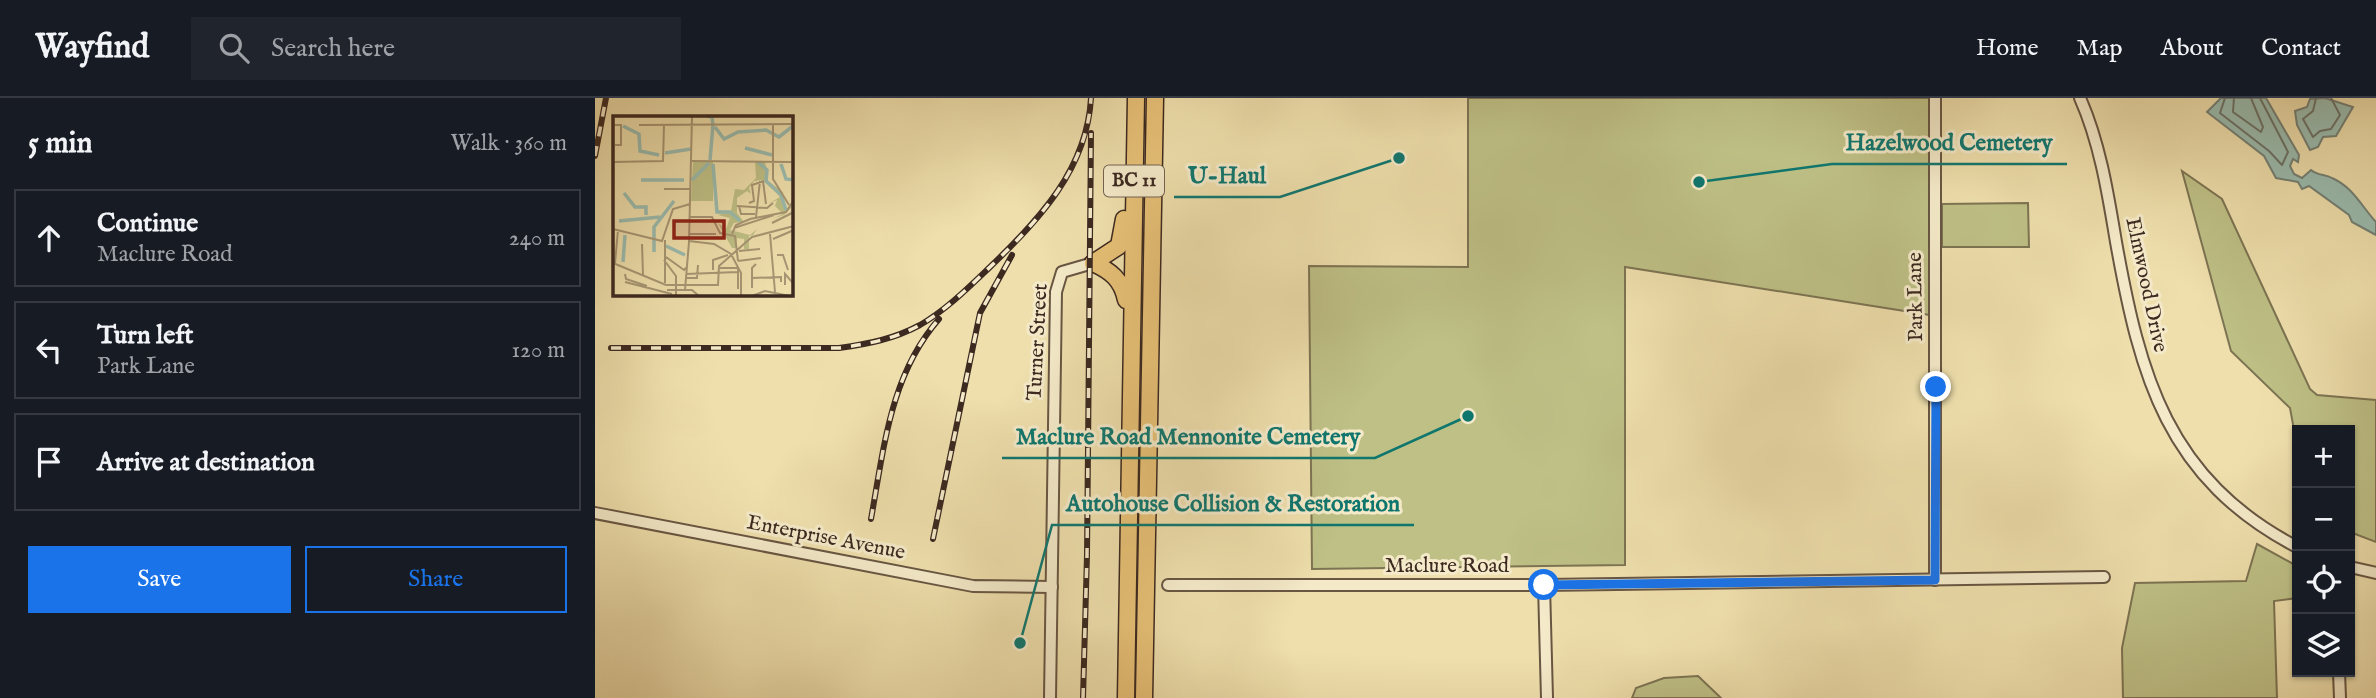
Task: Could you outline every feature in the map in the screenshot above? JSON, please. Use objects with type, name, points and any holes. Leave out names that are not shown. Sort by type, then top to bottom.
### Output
[{"type":"highway","points":[[1126,98],[1122,237],[1119,246],[1093,263],[1115,275],[1123,287],[1130,340]]},
{"type":"highway","name":"BC 11","points":[[1126,698],[1136,98]]},
{"type":"highway","name":"BC 11","points":[[1144,698],[1155,98]]},
{"type":"street","name":"Park Lane","points":[[1935,98],[1935,580]]},
{"type":"street","name":"Elmwood Drive","points":[[2080,98],[2100,158],[2129,315],[2143,367],[2170,430],[2192,461],[2238,507],[2292,544]]},
{"type":"street","name":"Turner Street","points":[[1050,698],[1056,292],[1062,272],[1093,263]]},
{"type":"street","name":"Enterprise Avenue","points":[[595,513],[973,586],[1052,587]]},
{"type":"street","points":[[2355,568],[2376,573]]},
{"type":"street","name":"Maclure Road","points":[[1168,585],[1544,585],[2104,578]]},
{"type":"street","points":[[1544,585],[1547,698]]},
{"type":"street","points":[[2339,677],[2340,698]]},
{"type":"green space","points":[[1468,98],[1930,98],[1930,315],[1625,267],[1625,565],[1312,569],[1309,266],[1468,267]]},
{"type":"green space","points":[[2182,171],[2222,199],[2310,389],[2317,395],[2376,400],[2376,542],[2355,534],[2355,425],[2293,425],[2290,408],[2231,351]]},
{"type":"green space","points":[[2028,203],[2029,247],[1942,247],[1942,204]]},
{"type":"green space","points":[[2257,544],[2292,563],[2292,599],[2274,601],[2277,698],[2123,698],[2122,648],[2135,583],[2246,581]]},
{"type":"green space","points":[[1698,676],[1721,698],[1632,698],[1636,688],[1664,678]]},
{"type":"water","points":[[2221,98],[2266,98],[2299,155],[2298,162],[2293,159],[2290,166],[2294,174],[2302,178],[2311,170],[2346,187],[2376,222],[2376,235],[2352,222],[2349,215],[2309,186],[2302,189],[2298,182],[2276,178],[2264,156],[2207,112]]},
{"type":"water","points":[[2325,98],[2353,107],[2336,136],[2323,137],[2318,147],[2310,150],[2297,125],[2295,111],[2307,107],[2310,99]]},
{"type":"railway","points":[[595,156],[606,98]]},
{"type":"railway","points":[[611,348],[839,348],[881,340],[920,325],[965,291],[1042,212],[1070,170],[1080,148],[1088,124],[1091,98]]},
{"type":"railway","points":[[1083,698],[1091,133]]},
{"type":"railway","points":[[933,539],[980,313],[1012,255]]},
{"type":"railway","points":[[871,519],[885,439],[899,388],[923,341],[939,319]]},
{"type":"place","name":"U-Haul","points":[[1399,158]]},
{"type":"place","name":"Hazelwood Cemetery","points":[[1699,182]]},
{"type":"place","name":"Maclure Road Mennonite Cemetery","points":[[1468,416]]},
{"type":"place","name":"Autohouse Collision & Restoration","points":[[1020,643]]},
{"type":"route","points":[[1544,585],[1935,580],[1936,387]]}]
